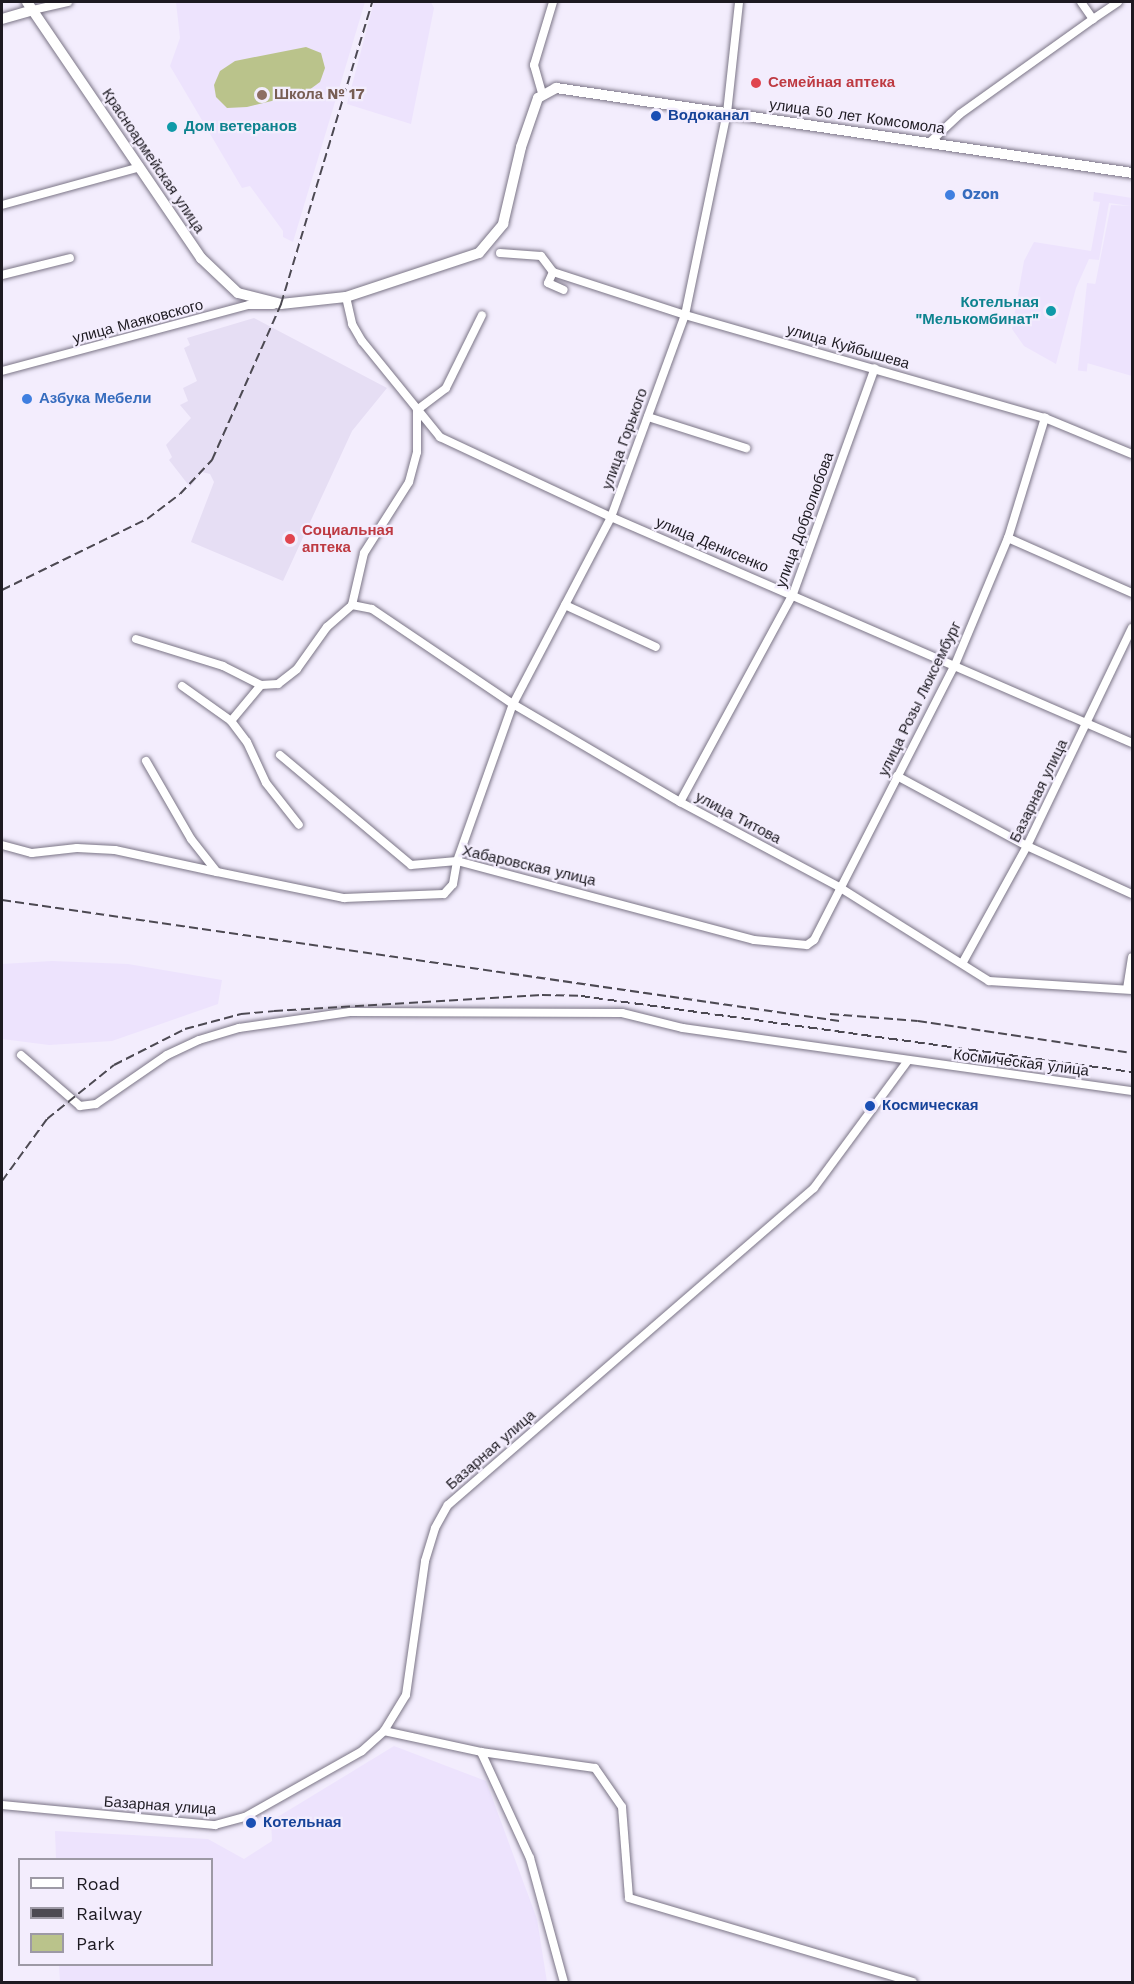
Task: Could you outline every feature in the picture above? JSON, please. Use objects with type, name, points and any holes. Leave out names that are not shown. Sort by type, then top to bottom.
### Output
[{"type":"street","points":[[2,19],[30,6],[68,2]]},
{"type":"street","points":[[281,304],[346,297],[479,253],[503,224],[521,147],[542,93],[534,65],[554,2]]},
{"type":"street","name":"улица Горького","points":[[2,845],[32,853],[78,848],[115,850],[344,898],[444,894],[453,884],[457,861],[513,704],[611,517],[685,315],[727,113],[739,2]]},
{"type":"street","points":[[1081,2],[1093,19]]},
{"type":"street","points":[[929,143],[960,114],[1118,2]]},
{"type":"street","name":"Красноармейская улица","points":[[30,6],[201,258],[222,281],[238,293],[281,304]]},
{"type":"street","name":"улица 50 лет Комсомола","points":[[542,93],[556,88],[570,89],[1132,173]]},
{"type":"street","points":[[2,205],[140,167]]},
{"type":"street","name":"улица Куйбышева","points":[[500,253],[541,256],[553,272],[685,315],[1045,418],[1132,453]]},
{"type":"street","points":[[2,276],[70,258]]},
{"type":"street","name":"улица Куйбышева","points":[[553,272],[548,283],[564,290]]},
{"type":"street","name":"улица Денисенко","points":[[346,297],[352,324],[362,341],[440,437],[611,517],[1132,742]]},
{"type":"street","name":"улица Маяковского","points":[[2,371],[249,305],[281,304]]},
{"type":"street","points":[[136,639],[223,666],[261,685],[278,684],[297,669],[327,627],[352,605],[364,553],[409,482],[417,452],[417,410],[446,388],[482,315]]},
{"type":"street","name":"улица Добролюбова","points":[[680,802],[793,594],[876,368]]},
{"type":"street","points":[[648,417],[746,448]]},
{"type":"street","name":"улица Розы Люксембург","points":[[807,945],[814,940],[839,887],[954,667],[1008,538],[1045,418]]},
{"type":"street","points":[[1008,538],[1132,593]]},
{"type":"street","name":"улица Титова","points":[[352,605],[372,609],[513,704],[680,802],[839,887],[963,962],[988,981],[1130,989]]},
{"type":"street","points":[[565,605],[656,647]]},
{"type":"street","name":"Базарная улица","points":[[963,962],[1027,846],[1132,628]]},
{"type":"street","points":[[231,721],[261,685]]},
{"type":"street","points":[[182,686],[231,721],[247,742],[266,783],[299,825]]},
{"type":"street","name":"Хабаровская улица","points":[[280,755],[411,865],[457,861],[754,940],[807,945]]},
{"type":"street","points":[[146,761],[191,839],[217,872]]},
{"type":"street","points":[[897,776],[1027,846],[1132,894]]},
{"type":"street","points":[[1130,989],[1132,957]]},
{"type":"street","name":"Космическая улица","points":[[21,1055],[80,1106],[96,1104],[167,1055],[199,1040],[239,1028],[350,1012],[622,1013],[683,1028],[907,1062],[1132,1091]]},
{"type":"street","name":"Базарная улица","points":[[2,1805],[144,1821],[215,1825],[231,1822],[362,1750],[384,1731],[406,1695],[425,1561],[435,1528],[448,1505],[814,1188],[907,1062]]},
{"type":"street","points":[[384,1731],[481,1752],[595,1768],[622,1808],[629,1898],[913,1983]]},
{"type":"street","points":[[481,1752],[530,1858],[564,1983]]},
{"type":"shaded area","name":"Школа № 17","points":[[176,2],[365,2],[293,242],[283,237],[283,231],[250,186],[242,188],[170,66],[180,38]]},
{"type":"shaded area","points":[[374,2],[431,2],[434,8],[411,124],[347,104]]},
{"type":"shaded area","points":[[1094,192],[1132,198],[1132,376],[1080,361],[1111,205],[1131,206],[1109,203],[1099,260],[1089,259],[1076,288],[1056,364],[1024,346],[1012,329],[1024,261],[1034,242],[1091,251],[1100,202],[1093,201]]},
{"type":"shaded area","points":[[1087,283],[1096,284],[1087,371],[1078,371]]},
{"type":"shaded area","points":[[254,318],[387,388],[352,431],[283,581],[191,542],[214,482],[210,474],[202,472],[190,487],[169,460],[172,457],[166,445],[191,418],[180,405],[188,401],[183,388],[197,381],[184,348],[190,345],[187,338]]},
{"type":"shaded area","points":[[52,961],[128,964],[222,980],[218,1004],[112,1041],[49,1045],[2,1039],[2,964]]},
{"type":"shaded area","points":[[394,1746],[486,1781],[537,1919],[547,1982],[60,1982],[59,1966],[213,1966],[213,1858],[56,1858],[55,1831],[208,1839],[244,1859],[272,1841],[271,1821]]},
{"type":"green space","points":[[306,47],[321,53],[325,68],[320,82],[305,93],[247,107],[227,108],[216,97],[214,85],[220,71],[235,61]]},
{"type":"railway","points":[[2,590],[147,519],[180,494],[212,460],[281,304],[372,2]]},
{"type":"railway","points":[[2,900],[839,1021]]},
{"type":"railway","points":[[2,1181],[47,1119],[114,1065],[185,1029],[241,1014],[542,995],[581,996],[1132,1072]]},
{"type":"railway","points":[[830,1014],[918,1021],[1132,1053]]},
{"type":"place","name":"Семейная аптека","points":[[756,83]]},
{"type":"place","name":"Школа № 17","points":[[262,95]]},
{"type":"place","name":"Водоканал","points":[[656,116]]},
{"type":"place","name":"Дом ветеранов","points":[[172,127]]},
{"type":"place","name":"Ozon","points":[[950,195]]},
{"type":"place","name":"Котельная \"Мелькомбинат\"","points":[[1051,311]]},
{"type":"place","name":"Азбука Мебели","points":[[27,399]]},
{"type":"place","name":"Социальная аптека","points":[[290,539]]},
{"type":"place","name":"Космическая","points":[[870,1106]]},
{"type":"place","name":"Котельная","points":[[251,1823]]}]
